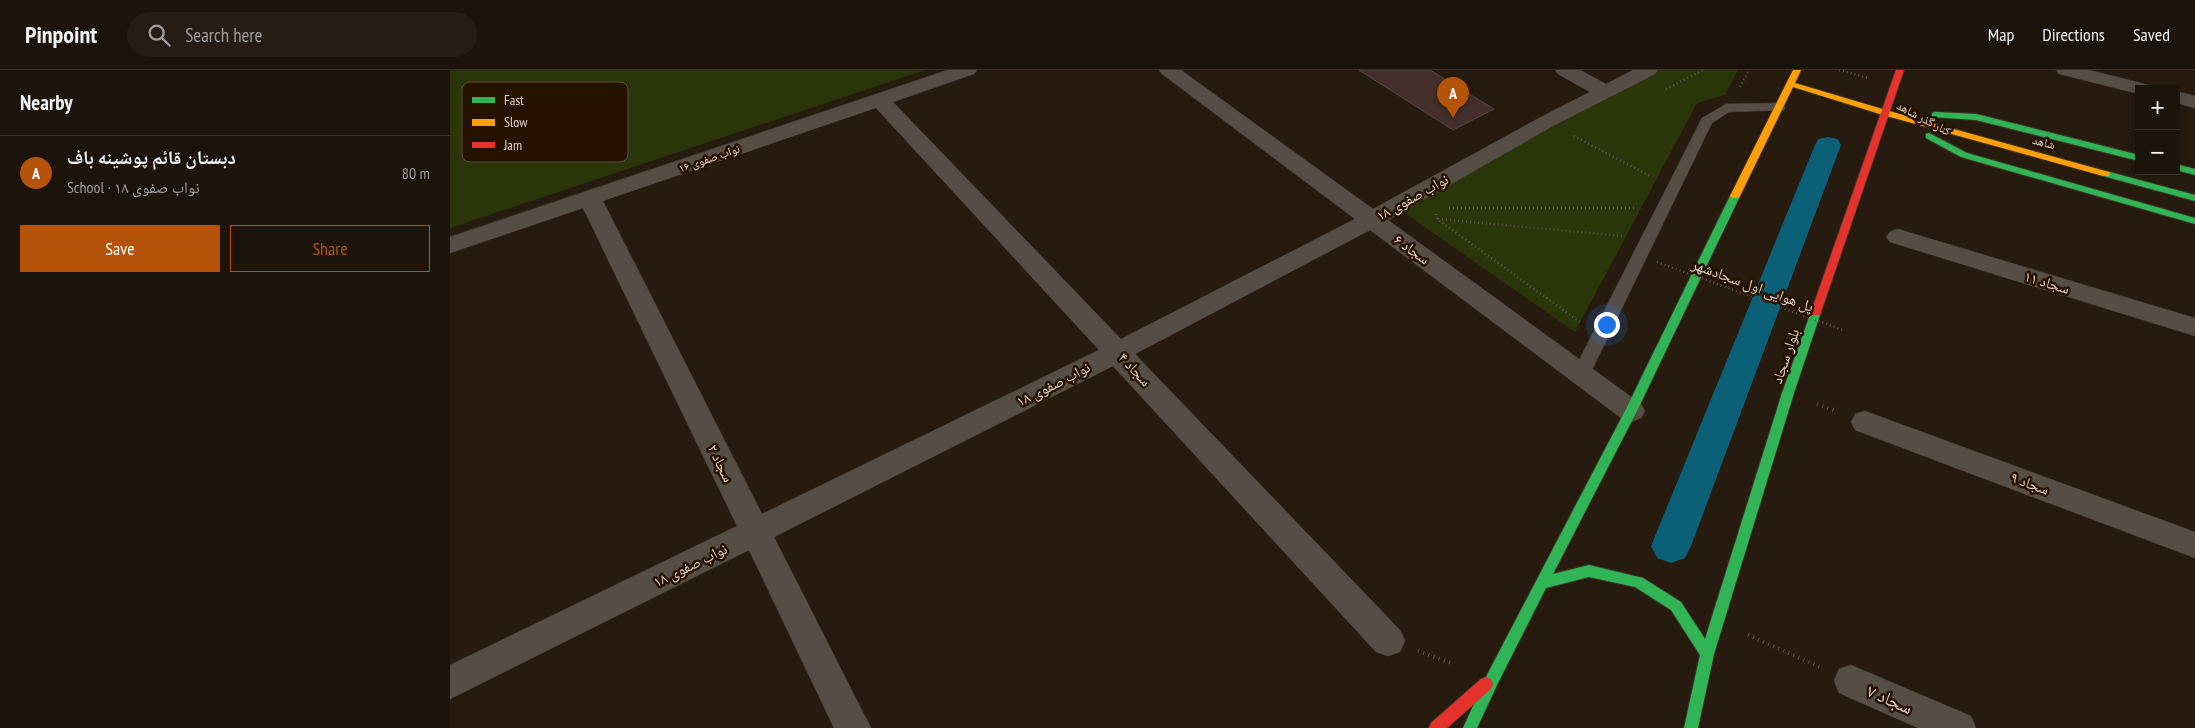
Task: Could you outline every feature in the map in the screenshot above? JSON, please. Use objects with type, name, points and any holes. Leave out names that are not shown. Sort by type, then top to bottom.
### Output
[{"type":"main road","points":[[1470,728],[1493,678],[1631,411],[1797,70]]},
{"type":"main road","name":"بلوار سجاد","points":[[1691,728],[1707,654],[1788,393],[1900,70]]},
{"type":"main road","points":[[1790,84],[1886,113]]},
{"type":"main road","name":"کنار گذر شاهد","points":[[1886,113],[1976,117],[2135,157]]},
{"type":"main road","name":"کنار گذر شاهد","points":[[1886,113],[1964,155],[2195,221]]},
{"type":"main road","name":"شاهد","points":[[1886,113],[2195,198]]},
{"type":"main road","points":[[2180,168],[2195,172]]},
{"type":"main road","points":[[1542,584],[1589,570],[1638,582],[1676,606],[1707,654]]},
{"type":"main road","points":[[1436,728],[1493,678]]},
{"type":"street","name":"نواب صفوی ۱۶","points":[[450,245],[967,70]]},
{"type":"street","name":"سجاد ۶","points":[[1169,70],[1631,411]]},
{"type":"street","points":[[1565,70],[1606,92]]},
{"type":"street","points":[[2066,70],[2135,87]]},
{"type":"street","name":"نواب صفوی ۱۸","points":[[450,683],[1118,352],[1372,219],[1546,122],[1606,92],[1654,81]]},
{"type":"street","points":[[2180,98],[2195,102]]},
{"type":"street","name":"سجاد ۴","points":[[880,100],[1388,641]]},
{"type":"street","name":"سجاد ۲","points":[[590,198],[853,728]]},
{"type":"street","name":"سجاد ۱۱","points":[[1898,237],[2195,326]]},
{"type":"street","name":"سجاد ۹","points":[[1865,422],[2195,545]]},
{"type":"street","name":"سجاد ۷","points":[[1851,681],[1958,728]]},
{"type":"lane","points":[[1581,374],[1707,121],[1726,108],[1779,107]]},
{"type":"path","points":[[1654,81],[1703,70]]},
{"type":"path","points":[[1546,122],[1673,188]]},
{"type":"path","points":[[1566,142],[1584,133]]},
{"type":"path","points":[[1435,208],[1437,219],[1599,336]]},
{"type":"path","points":[[1445,208],[1663,208]]},
{"type":"path","points":[[1437,219],[1648,238]]},
{"type":"path","name":"پل هوایی اول سجادشهر","points":[[1656,262],[1843,330]]},
{"type":"path","points":[[1788,393],[1865,422]]},
{"type":"path","points":[[1718,622],[1851,681]]},
{"type":"path","points":[[1388,641],[1493,678]]},
{"type":"green space","points":[[450,70],[925,70],[450,228]]},
{"type":"green space","points":[[1656,70],[1738,70],[1725,95],[1697,103],[1575,332],[1393,205]]},
{"type":"building","points":[[1359,70],[1430,70],[1494,109],[1453,130]]},
{"type":"waterway","points":[[1671,546],[1828,145]]},
{"type":"traffic: fast","points":[[1935,115],[1976,117],[2135,157]]},
{"type":"traffic: fast","points":[[1929,136],[1964,155],[2195,221]]},
{"type":"traffic: fast","points":[[2180,168],[2195,172]]},
{"type":"traffic: fast","points":[[2106,174],[2195,198]]},
{"type":"traffic: fast","points":[[1542,583],[1631,411],[1735,196]]},
{"type":"traffic: fast","points":[[1707,654],[1788,393],[1816,312]]},
{"type":"traffic: fast","points":[[1470,728],[1493,678],[1542,583],[1589,571],[1638,582],[1676,606],[1707,654],[1691,728]]},
{"type":"traffic: slow","points":[[1735,196],[1797,70]]},
{"type":"traffic: slow","points":[[1790,84],[1886,113],[2106,174]]},
{"type":"traffic: jam","points":[[1816,312],[1900,70]]},
{"type":"traffic: jam","points":[[1436,728],[1486,684]]},
{"type":"place","name":"دبستان قائم پوشینه باف","points":[[1453,118]]}]
